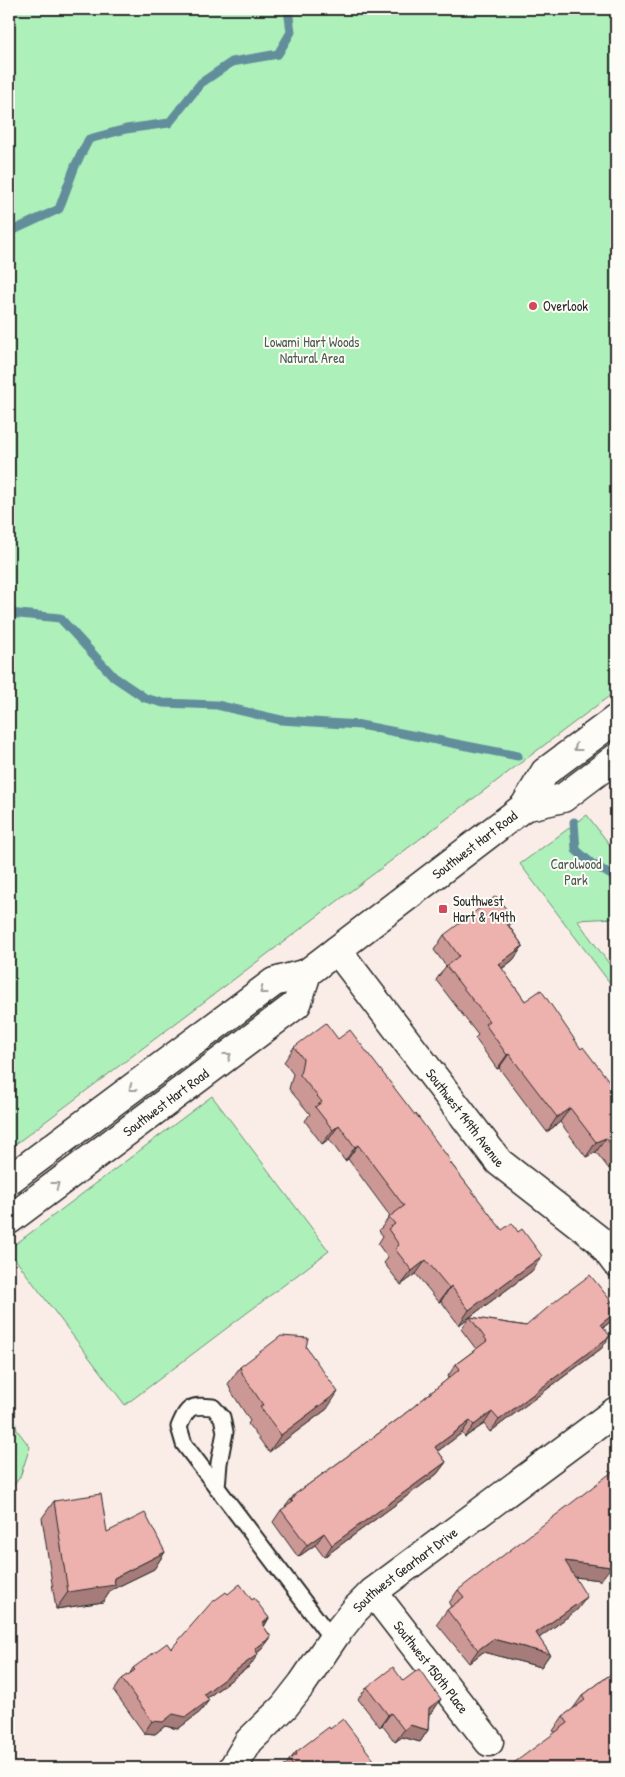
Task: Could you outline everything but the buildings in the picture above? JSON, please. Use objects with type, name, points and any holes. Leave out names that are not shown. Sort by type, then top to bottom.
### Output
[{"type":"main road","name":"Southwest Hart Road","points":[[9,1180],[274,982],[307,973],[524,807],[545,772],[616,719]]},
{"type":"main road","name":"Southwest Hart Road","points":[[524,807],[563,798],[616,758]]},
{"type":"main road","name":"Southwest 149th Avenue","points":[[337,950],[499,1162],[599,1240],[616,1263]]},
{"type":"main road","name":"Southwest Hart Road","points":[[13,1217],[297,1004],[307,973]]},
{"type":"main road","name":"Southwest Gearhart Drive","points":[[233,1768],[249,1741],[284,1706],[332,1639],[355,1610],[373,1592],[616,1411]]},
{"type":"main road","name":"Southwest 150th Place","points":[[373,1592],[489,1742]]},
{"type":"lane","points":[[218,1488],[219,1463],[225,1432],[222,1417],[213,1407],[197,1406],[186,1411],[179,1426],[184,1444],[332,1639]]},
{"type":"green space","name":"Lowami Hart Woods Natural Area","points":[[9,9],[616,9],[616,691],[9,1149]]},
{"type":"green space","name":"Carolwood Park","points":[[587,815],[616,853],[616,918],[577,920],[616,973],[616,991],[520,864]]},
{"type":"green space","points":[[212,1096],[329,1251],[125,1405],[9,1249]]},
{"type":"green space","points":[[9,1390],[17,1430],[30,1447],[20,1477],[9,1492]]},
{"type":"waterway","points":[[9,231],[59,209],[75,166],[89,139],[126,129],[169,123],[201,83],[232,62],[278,54],[291,32],[288,9]]},
{"type":"waterway","points":[[9,613],[60,618],[114,677],[145,698],[163,703],[217,705],[281,720],[360,725],[518,756]]},
{"type":"waterway","points":[[574,822],[576,850],[591,863],[616,878]]},
{"type":"place","name":"Overlook","points":[[533,306]]},
{"type":"place","name":"Southwest Hart & 149th","points":[[443,909]]}]
